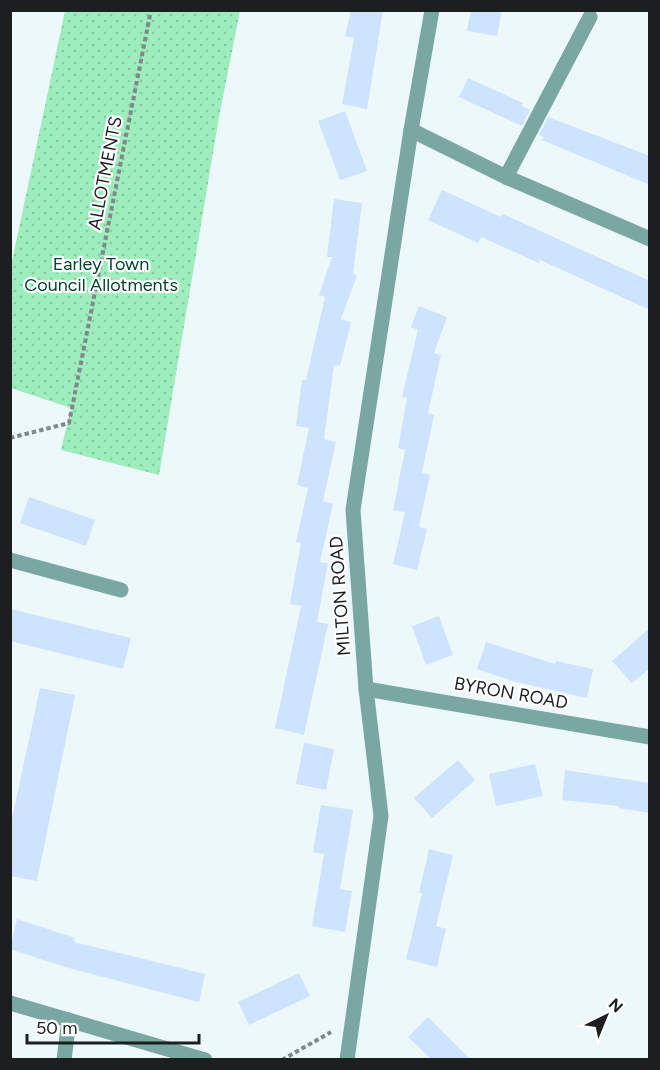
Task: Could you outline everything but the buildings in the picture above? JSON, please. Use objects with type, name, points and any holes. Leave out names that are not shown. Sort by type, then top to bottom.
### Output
[{"type":"street","name":"MILTON ROAD","points":[[348,1059],[381,816],[366,689],[353,510],[411,130],[432,10]]},
{"type":"street","points":[[506,177],[590,17]]},
{"type":"street","points":[[411,130],[506,177],[650,239]]},
{"type":"street","points":[[10,560],[121,590]]},
{"type":"street","name":"BYRON ROAD","points":[[366,689],[650,737]]},
{"type":"street","points":[[10,1003],[205,1059]]},
{"type":"street","points":[[64,1059],[69,1020]]},
{"type":"path","name":"ALLOTMENTS","points":[[10,438],[69,423],[151,10]]},
{"type":"path","points":[[282,1059],[354,1020]]},
{"type":"green space","name":"Earley Town Council Allotments","points":[[65,11],[240,11],[219,117],[159,475],[61,450],[71,408],[11,388],[11,266]]}]
